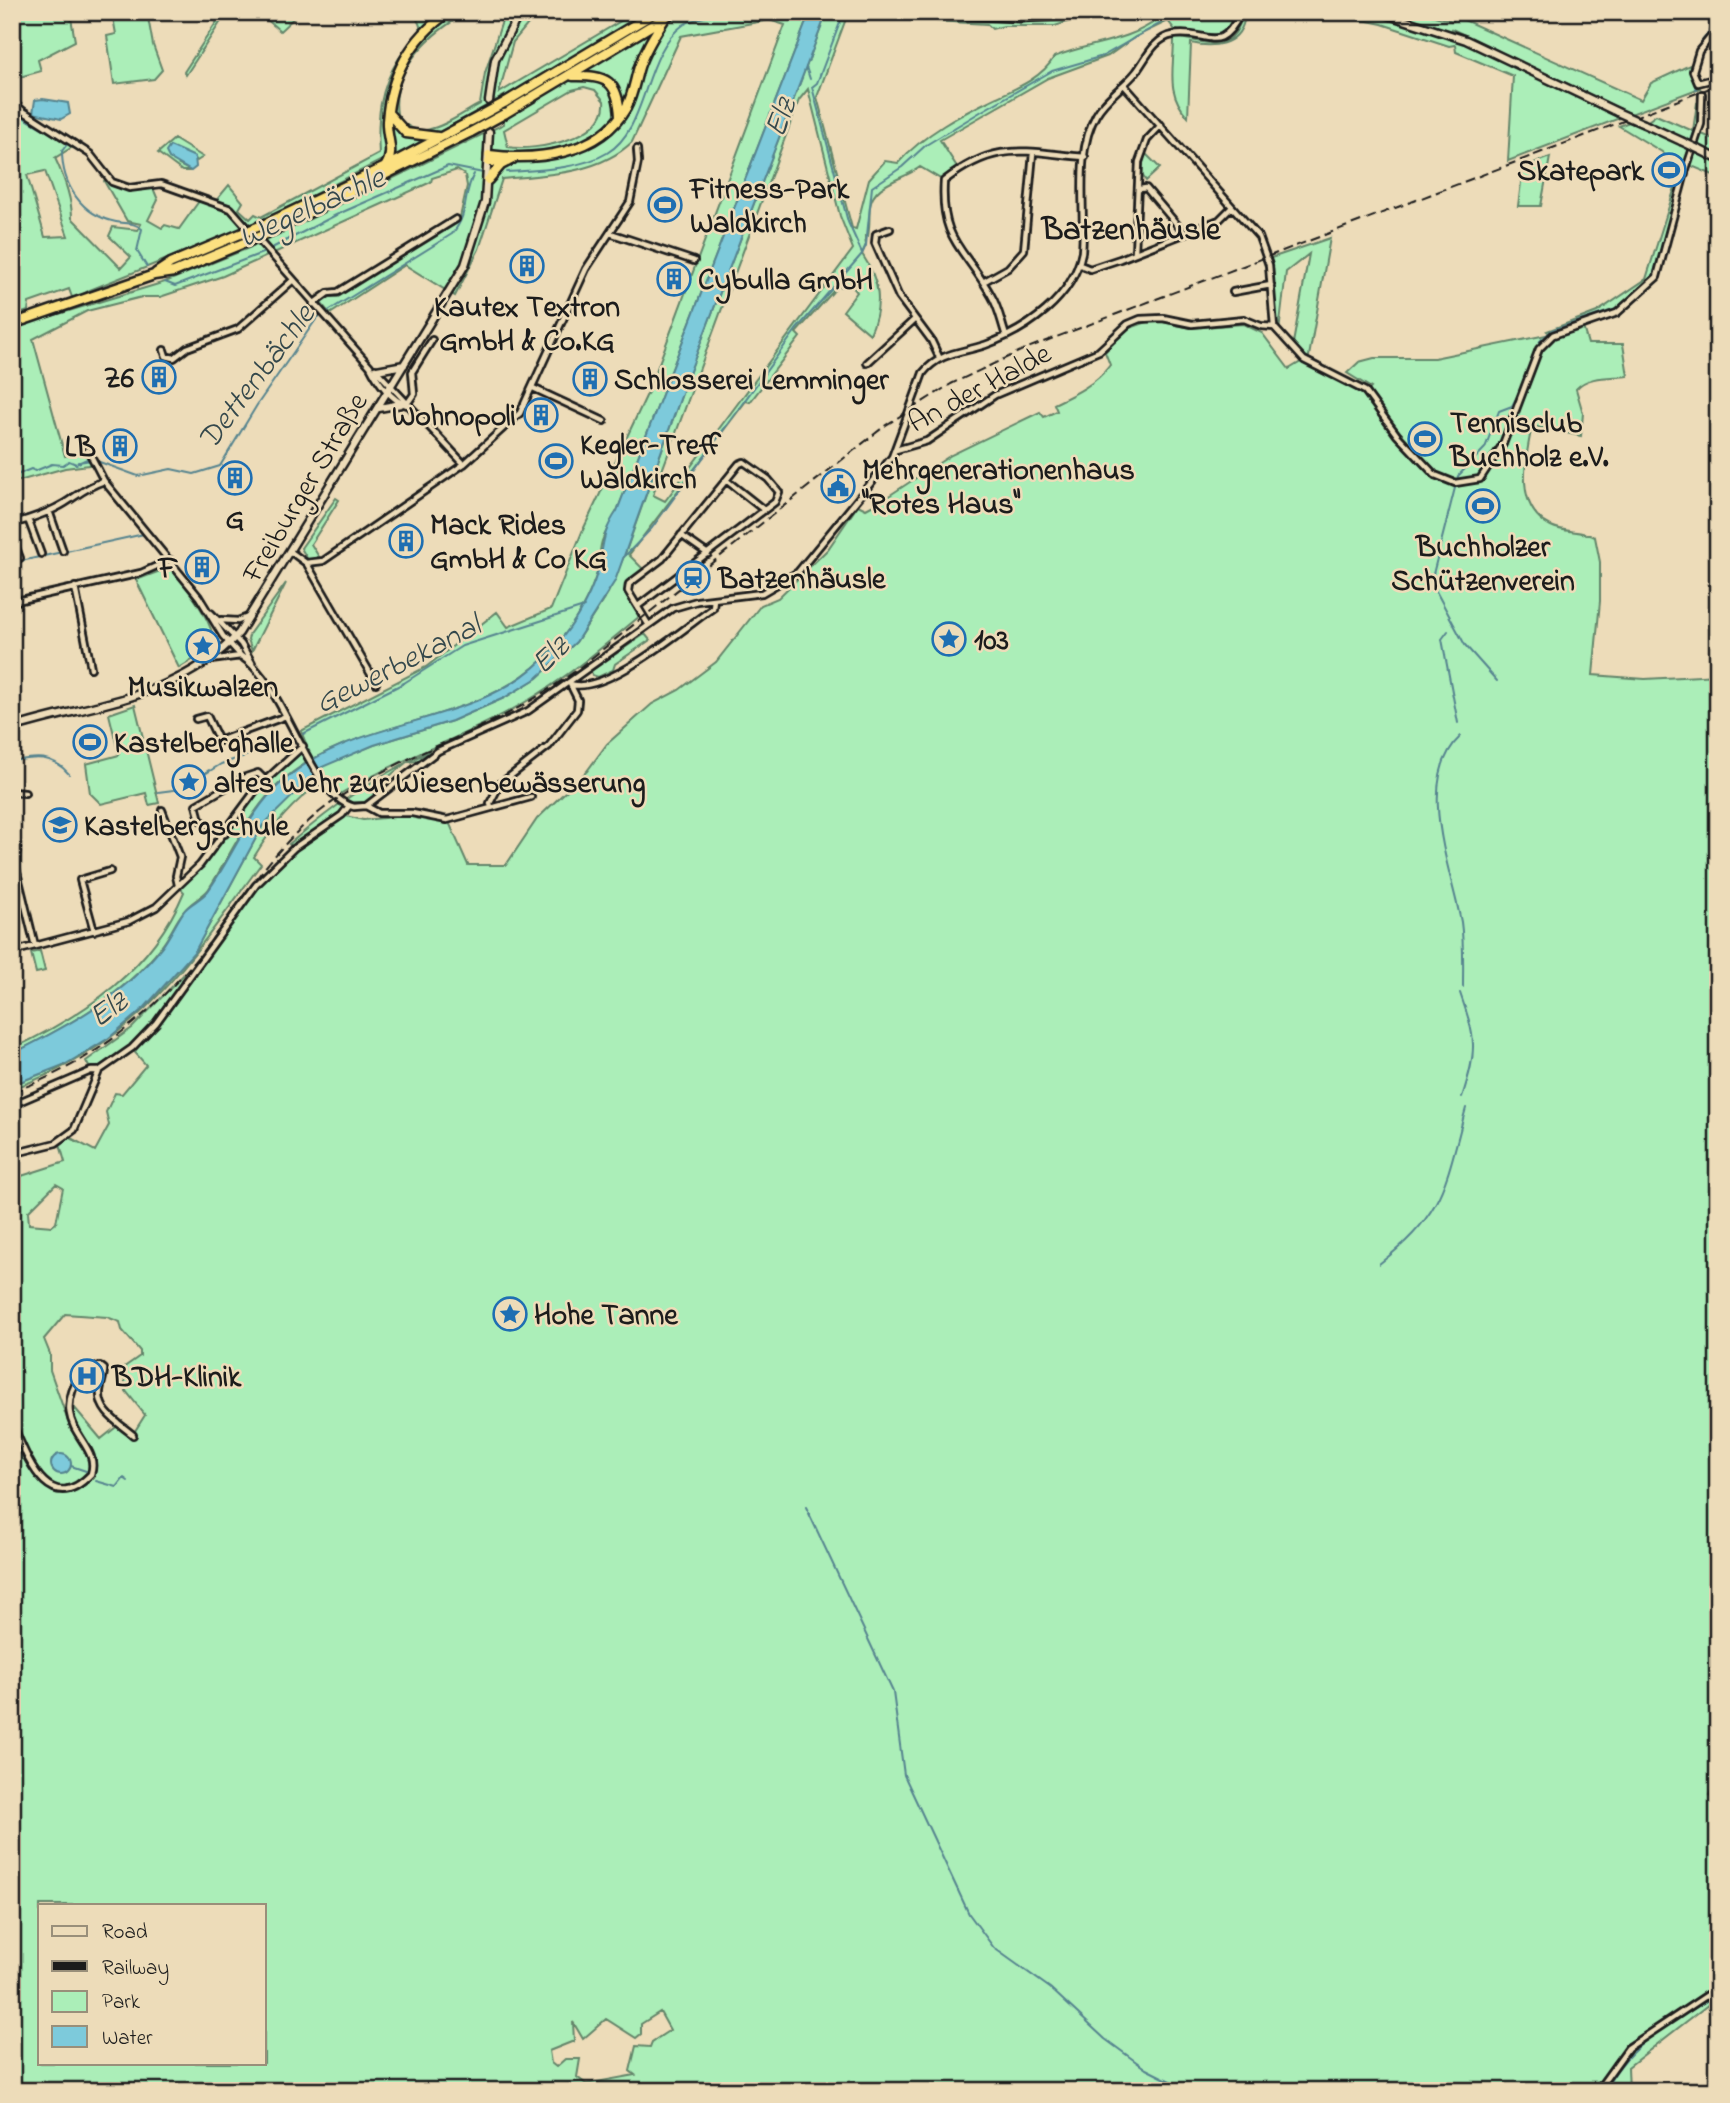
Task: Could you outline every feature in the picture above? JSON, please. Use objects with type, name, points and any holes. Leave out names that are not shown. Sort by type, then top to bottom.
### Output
[{"type":"highway","points":[[385,167],[392,154],[388,114],[390,92],[402,64],[421,37],[449,12]]},
{"type":"highway","points":[[508,12],[518,16]]},
{"type":"highway","points":[[267,228],[441,138],[656,12]]},
{"type":"highway","points":[[12,324],[154,275],[174,272],[471,132],[570,76],[674,12]]},
{"type":"highway","points":[[489,158],[510,160],[549,155],[581,146],[603,134],[620,116],[630,99],[644,53],[665,18]]},
{"type":"highway","points":[[570,76],[592,75],[607,81],[617,92],[620,116]]},
{"type":"highway","points":[[388,114],[400,129],[411,135],[441,138]]},
{"type":"highway","points":[[488,180],[510,160]]},
{"type":"street","points":[[904,12],[1020,18],[1144,12]]},
{"type":"street","points":[[1379,12],[1466,40],[1718,159]]},
{"type":"street","points":[[1235,24],[1229,14],[1241,13]]},
{"type":"street","points":[[366,806],[438,751],[528,711],[570,684],[648,624],[677,606],[762,593],[776,588],[798,572],[896,450],[923,373],[939,357],[1006,336],[1036,318],[1068,288],[1080,265],[1084,232],[1085,157],[1097,112],[1124,85],[1150,52],[1168,36],[1216,39],[1230,34],[1241,13]]},
{"type":"street","points":[[489,101],[495,60],[518,16]]},
{"type":"street","points":[[1718,27],[1693,63],[1698,83],[1718,78]]},
{"type":"street","points":[[1124,85],[1263,244],[1271,285],[1274,327],[1304,360],[1341,377],[1371,398],[1397,435],[1429,471],[1447,482],[1456,483],[1480,479],[1489,469],[1521,402],[1531,364],[1539,349],[1553,335],[1617,313],[1657,277],[1688,159],[1701,124],[1702,94]]},
{"type":"street","points":[[12,101],[23,111],[90,153],[112,182],[128,188],[151,183],[171,187],[231,209],[325,318],[464,464]]},
{"type":"street","points":[[1135,252],[1142,150],[1161,125]]},
{"type":"street","name":"Freiburger Straße","points":[[12,728],[157,689],[191,674],[232,640],[252,615],[466,265],[478,229],[488,180],[489,132]]},
{"type":"street","points":[[306,563],[323,561],[464,464],[520,413],[583,275],[633,194],[637,149]]},
{"type":"street","points":[[1006,336],[999,309],[948,232],[942,208],[944,181],[977,157],[1004,151],[1085,157]]},
{"type":"street","points":[[983,282],[1008,268],[1024,250],[1033,153]]},
{"type":"street","points":[[1139,189],[1146,188],[1185,234]]},
{"type":"street","points":[[1080,265],[1090,269],[1185,234],[1219,220],[1233,207]]},
{"type":"street","points":[[313,304],[328,293],[338,292],[456,219]]},
{"type":"street","points":[[890,229],[876,234],[875,243],[899,297],[931,340],[939,357]]},
{"type":"street","points":[[610,233],[694,261]]},
{"type":"street","points":[[164,350],[166,356],[174,358],[187,348],[238,329],[292,281]]},
{"type":"street","points":[[1233,292],[1271,285]]},
{"type":"street","name":"An der Halde","points":[[896,450],[927,441],[995,395],[1099,351],[1128,324],[1140,319],[1163,318],[1192,324],[1244,319],[1261,326],[1274,327]]},
{"type":"street","points":[[867,363],[914,320]]},
{"type":"street","points":[[379,408],[404,404],[414,394],[412,372],[432,340]]},
{"type":"street","points":[[374,369],[404,366]]},
{"type":"street","points":[[533,388],[604,421]]},
{"type":"street","points":[[88,450],[94,456],[104,481],[141,523],[253,664],[335,797],[349,806],[366,806],[379,813],[412,813],[447,820],[531,797]]},
{"type":"street","points":[[638,606],[779,498],[779,492],[768,479],[744,462],[726,480],[662,559],[629,584],[628,591],[648,624]]},
{"type":"street","points":[[726,480],[764,510]]},
{"type":"street","points":[[12,524],[49,510],[88,486],[104,481]]},
{"type":"street","points":[[49,510],[63,551]]},
{"type":"street","points":[[28,519],[41,554]]},
{"type":"street","points":[[681,536],[708,555]]},
{"type":"street","points":[[12,537],[20,558]]},
{"type":"street","points":[[291,552],[306,563],[310,575],[376,683]]},
{"type":"street","points":[[12,602],[141,573],[170,560]]},
{"type":"street","points":[[75,587],[92,668]]},
{"type":"street","points":[[570,684],[586,686],[636,663],[713,608],[714,599]]},
{"type":"street","points":[[211,613],[221,620],[242,656],[253,664]]},
{"type":"street","points":[[221,620],[238,621],[252,615]]},
{"type":"street","points":[[211,660],[242,656]]},
{"type":"street","points":[[491,807],[490,803],[500,784],[549,746],[577,710],[578,700],[570,684]]},
{"type":"street","points":[[196,719],[207,716],[219,741],[286,716]]},
{"type":"street","points":[[12,952],[144,915],[200,865],[265,780],[305,748]]},
{"type":"street","points":[[225,834],[200,820],[196,805],[240,779],[258,774],[265,780]]},
{"type":"street","points":[[12,792],[24,793]]},
{"type":"street","points":[[12,1154],[56,1143],[74,1130],[99,1071],[132,1048],[156,1023],[216,938],[275,865],[344,813],[349,806]]},
{"type":"street","points":[[162,810],[180,857],[176,876],[178,886]]},
{"type":"street","points":[[12,830],[17,848],[13,864],[35,946]]},
{"type":"street","points":[[94,930],[80,880],[110,871]]},
{"type":"street","points":[[12,1105],[91,1071],[99,1071]]},
{"type":"street","points":[[12,1423],[29,1460],[46,1484],[58,1490],[78,1486],[91,1474],[92,1459],[69,1419],[68,1405],[82,1372],[100,1366],[104,1376],[102,1404],[105,1411],[133,1435]]},
{"type":"street","points":[[1597,2091],[1628,2048],[1718,1988]]},
{"type":"green space","points":[[12,12],[70,12],[75,41],[38,60],[41,71],[16,78],[12,68]]},
{"type":"green space","points":[[112,12],[147,12],[153,45],[162,70],[154,79],[114,84],[107,36],[116,34]]},
{"type":"green space","points":[[223,12],[227,12],[186,75],[184,72]]},
{"type":"green space","points":[[267,12],[300,12],[280,31],[264,17]]},
{"type":"green space","points":[[412,12],[469,12],[429,40],[407,67],[400,82],[397,114],[405,124],[425,130],[447,123],[480,104],[485,73],[502,21],[497,12],[538,12],[513,42],[499,93],[636,12],[810,12],[617,511],[604,537],[592,588],[567,632],[542,660],[513,682],[481,699],[344,744],[312,760],[283,780],[251,818],[208,890],[184,911],[146,965],[92,1009],[12,1054],[12,1049],[66,1021],[91,1004],[135,966],[170,919],[184,892],[178,886],[200,865],[258,787],[303,746],[307,746],[301,731],[426,667],[497,612],[508,627],[551,609],[582,532],[649,390],[785,25],[769,20],[681,36],[632,142],[619,153],[588,167],[571,171],[502,179],[479,249],[455,296],[405,265],[330,314],[321,303],[330,297],[338,297],[459,222],[467,186],[465,175],[457,170],[432,178],[431,182],[223,276],[160,297],[142,297],[87,311],[33,339],[65,456],[91,449],[98,464],[65,468],[12,483],[12,328],[165,282],[261,243],[504,124],[504,96],[395,157],[384,159],[264,220],[90,290],[73,300],[69,289],[29,303],[28,311],[12,317],[12,101],[83,148],[71,148],[55,158],[67,187],[72,218],[121,268],[131,257],[109,236],[113,227],[138,230],[141,224],[127,221],[104,181],[106,178],[128,188],[151,183],[158,200],[148,220],[162,228],[165,225],[179,229],[202,197],[215,202],[229,185],[243,202],[239,209],[250,219],[255,214],[261,217],[379,154],[379,116],[387,81],[399,58],[420,32]],"holes":[[[584,87],[595,90],[604,101],[602,114],[583,133],[568,140],[535,147],[508,147],[504,130],[572,90]],[[45,171],[68,236],[45,237],[27,175]]]},
{"type":"green space","points":[[827,12],[1222,12],[1231,18],[1229,27],[1217,36],[1175,30],[1168,21],[1135,37],[1108,56],[1048,78],[940,140],[959,170],[944,181],[920,167],[877,192],[870,207],[868,236],[865,236],[866,245],[862,254],[873,274],[878,293],[877,313],[870,334],[843,311],[857,292],[851,285],[837,287],[796,333],[800,337],[750,402],[746,401],[629,555],[644,570],[626,584],[625,591],[640,616],[564,677],[513,709],[335,797],[325,785],[319,784],[309,791],[267,837],[254,857],[261,864],[208,936],[156,998],[111,1036],[145,1007],[195,951],[263,825],[322,766],[374,745],[452,721],[504,698],[537,678],[576,642],[608,593],[625,554],[690,371]],"holes":[[[847,16],[987,24],[992,29],[1004,26],[1055,26],[1070,21],[1158,19],[1121,38],[1054,57],[1036,76],[944,125],[898,163],[885,161],[869,179],[856,229],[852,228],[817,97]],[[808,89],[840,216],[853,249],[665,501],[653,495],[799,100]]]},
{"type":"green space","points":[[1246,12],[1270,12],[1259,13],[1244,21],[1236,36],[1223,43],[1207,45],[1191,43],[1188,117],[1173,89],[1174,38],[1206,43],[1222,42],[1235,33]]},
{"type":"green space","points":[[1324,12],[1420,12],[1453,21],[1457,12],[1461,12],[1464,20],[1641,100],[1651,83],[1692,64],[1693,77],[1700,88],[1631,114],[1452,29],[1450,36],[1620,118],[1508,161],[1513,76],[1456,52],[1455,45],[1449,46],[1382,24]]},
{"type":"green space","points":[[1697,103],[1703,104],[1697,132],[1718,141],[1718,177],[1687,164],[1656,277],[1617,313],[1583,327],[1588,344],[1623,344],[1628,376],[1593,379],[1576,389],[1583,413],[1581,436],[1532,426],[1525,482],[1531,507],[1539,518],[1556,528],[1595,537],[1600,562],[1600,601],[1593,675],[1645,679],[1718,675],[1718,1778],[1709,1795],[1718,1802],[1718,1997],[1628,2067],[1629,2091],[12,2091],[12,1179],[65,1162],[59,1141],[67,1136],[95,1151],[109,1125],[106,1112],[115,1093],[122,1094],[146,1065],[132,1049],[99,1071],[91,1071],[86,1061],[132,1028],[190,968],[195,967],[256,885],[294,848],[342,815],[363,820],[416,815],[449,822],[468,865],[506,865],[537,819],[587,771],[607,744],[652,704],[679,690],[716,662],[761,605],[778,598],[828,549],[858,505],[866,509],[951,455],[1040,412],[1044,417],[1057,411],[1054,404],[1085,388],[1110,365],[1105,352],[1127,329],[1153,320],[1191,328],[1243,324],[1262,333],[1289,369],[1304,360],[1292,349],[1309,254],[1286,272],[1279,332],[1274,327],[1268,259],[1330,238],[1308,362],[1370,399],[1429,473],[1435,474],[1367,392],[1371,388],[1347,373],[1359,362],[1374,358],[1434,358],[1551,334],[1547,331],[1597,312],[1646,279],[1677,181],[1659,175],[1665,156],[1662,152],[1619,126],[1629,122],[1640,127],[1656,115],[1693,131]],"holes":[[[56,1184],[63,1188],[56,1223],[52,1226],[29,1224],[28,1212]],[[65,1314],[107,1317],[120,1322],[122,1330],[140,1351],[140,1356],[123,1368],[126,1391],[145,1415],[133,1434],[120,1424],[101,1439],[69,1401],[74,1430],[71,1430],[50,1370],[50,1354],[44,1339]],[[660,2012],[670,2030],[652,2042],[650,2047],[636,2046],[630,2071],[635,2075],[586,2084],[577,2077],[580,2059],[565,2059],[556,2067],[551,2063],[549,2051],[574,2041],[573,2022],[583,2039],[606,2019],[636,2038],[641,2034],[641,2024]]]},
{"type":"green space","points":[[174,139],[203,157],[197,161],[194,157],[179,165],[191,171],[182,171],[158,153]]},
{"type":"green space","points":[[1145,153],[1160,168],[1146,181],[1141,173]]},
{"type":"green space","points":[[1550,157],[1541,206],[1518,206],[1523,167]]},
{"type":"green space","points":[[336,498],[339,500],[311,544],[319,557],[308,560],[301,548]]},
{"type":"green space","points":[[171,567],[206,618],[213,640],[212,648],[179,668],[136,580]]},
{"type":"green space","points":[[286,583],[252,651],[248,639],[250,633]]},
{"type":"green space","points":[[645,634],[650,640],[615,664],[613,670],[598,677],[592,675],[591,671]]},
{"type":"green space","points":[[135,705],[159,803],[149,805],[146,793],[101,804],[90,793],[86,764],[119,755],[109,714]]},
{"type":"green space","points":[[430,751],[417,761],[407,762],[410,761]]},
{"type":"green space","points":[[406,763],[371,791],[375,795],[366,802],[347,802],[341,813],[291,846],[289,844],[356,792]]},
{"type":"green space","points":[[40,951],[45,971],[36,973],[31,953]]},
{"type":"green space","points":[[107,1039],[56,1071],[12,1089],[12,1085],[66,1064]]},
{"type":"green space","points":[[1718,2074],[1718,2091],[1696,2091]]},
{"type":"water","name":"Elz","points":[[810,12],[827,12],[690,371],[615,581],[576,642],[537,678],[504,698],[452,721],[374,745],[322,767],[263,825],[195,951],[145,1007],[109,1038],[66,1064],[12,1085],[12,1054],[93,1009],[147,965],[162,947],[184,911],[208,891],[250,820],[282,782],[311,760],[344,744],[448,711],[483,698],[514,682],[543,659],[569,629],[594,583],[608,527],[617,511]]},
{"type":"water","points":[[35,100],[68,103],[70,114],[61,119],[33,113]]},
{"type":"water","points":[[170,146],[195,157],[196,167],[191,171],[169,158],[166,152]]},
{"type":"water","points":[[57,1454],[65,1454],[71,1464],[65,1474],[57,1474],[51,1468],[51,1460]]},
{"type":"waterway","points":[[507,172],[572,166],[607,153],[621,142],[631,127],[652,72],[670,38],[687,23],[724,12]]},
{"type":"waterway","points":[[774,12],[793,15]]},
{"type":"waterway","name":"Elz","points":[[844,12],[817,83],[812,87],[848,222],[862,253]]},
{"type":"waterway","points":[[624,557],[652,528],[796,330],[862,254],[866,245],[872,187],[902,167],[926,145],[1052,71],[1103,56],[1180,12]]},
{"type":"waterway","points":[[1694,82],[1691,66],[1693,59],[1699,45],[1715,25]]},
{"type":"waterway","points":[[806,67],[810,79]]},
{"type":"waterway","points":[[1698,95],[1700,99]]},
{"type":"waterway","name":"Wegelbächle","points":[[12,105],[26,119],[68,143],[62,151],[63,164],[70,187],[84,205],[104,218],[133,224],[142,229],[137,251],[147,267]]},
{"type":"waterway","points":[[1690,143],[1699,119]]},
{"type":"waterway","points":[[1660,252],[1689,149]]},
{"type":"waterway","name":"Wegelbächle","points":[[270,249],[336,215],[448,166],[483,173]]},
{"type":"waterway","name":"Dettenbächle","points":[[94,460],[138,476],[171,469],[194,474],[220,466],[257,405],[317,318],[452,234],[464,211],[474,174]]},
{"type":"waterway","name":"Wegelbächle","points":[[165,282],[175,286],[265,252]]},
{"type":"waterway","points":[[1529,368],[1540,341],[1552,330],[1616,309],[1653,276],[1658,258]]},
{"type":"waterway","points":[[1497,681],[1465,645],[1431,582],[1458,476],[1485,448],[1499,411],[1512,406],[1524,383]]},
{"type":"waterway","name":"Dettenbächle","points":[[12,477],[31,469],[35,471],[52,464],[63,465],[69,461],[76,464],[89,458]]},
{"type":"waterway","name":"Dettenbächle","points":[[78,462],[92,460]]},
{"type":"waterway","points":[[12,563],[144,534]]},
{"type":"waterway","name":"Gewerbekanal","points":[[303,734],[404,683],[462,646],[584,607]]},
{"type":"waterway","points":[[1448,631],[1442,639],[1458,723]]},
{"type":"waterway","points":[[1461,736],[1447,754],[1440,776],[1438,800],[1444,851],[1461,922],[1463,987]]},
{"type":"waterway","name":"Gewerbekanal","points":[[158,792],[181,789],[221,764],[290,741]]},
{"type":"waterway","name":"Gewerbekanal","points":[[12,761],[43,758],[56,763],[69,774]]},
{"type":"waterway","name":"Gewerbekanal","points":[[200,776],[209,770]]},
{"type":"waterway","points":[[1460,993],[1473,1044],[1471,1067],[1462,1097]]},
{"type":"waterway","points":[[1379,1264],[1401,1246],[1430,1213],[1447,1178],[1466,1108]]},
{"type":"waterway","points":[[71,1466],[86,1471]]},
{"type":"waterway","points":[[96,1481],[117,1487],[124,1478],[128,1481]]},
{"type":"waterway","points":[[806,1507],[893,1692],[904,1775],[969,1914],[994,1948],[1050,1988],[1105,2039],[1146,2069],[1190,2091]]},
{"type":"waterway","points":[[1605,2091],[1614,2074],[1639,2046],[1718,1994]]},
{"type":"waterway","points":[[540,2091],[570,2084],[601,2091]]},
{"type":"waterway","points":[[618,2091],[627,2091]]},
{"type":"railway","points":[[12,1092],[40,1081],[93,1052],[117,1036],[162,997],[202,952],[272,860],[303,826],[322,810],[364,782],[529,702],[574,672],[886,425],[951,384],[1025,349],[1718,85]]},
{"type":"place","name":"Skatepark","points":[[1669,170]]},
{"type":"place","name":"Fitness-Park Waldkirch","points":[[665,205]]},
{"type":"place","name":"Kautex Textron GmbH & Co.KG","points":[[527,266]]},
{"type":"place","name":"Cybulla GmbH","points":[[674,279]]},
{"type":"place","name":"Z6","points":[[159,377]]},
{"type":"place","name":"Schlosserei Lemminger","points":[[590,379]]},
{"type":"place","name":"Wohnopoli","points":[[541,415]]},
{"type":"place","name":"Tennisclub Buchholz e.V.","points":[[1425,439]]},
{"type":"place","name":"LB","points":[[120,446]]},
{"type":"place","name":"Kegler-Treff Waldkirch","points":[[556,461]]},
{"type":"place","name":"G","points":[[235,478]]},
{"type":"place","name":"Mehrgenerationenhaus \"Rotes Haus\"","points":[[838,486]]},
{"type":"place","name":"Buchholzer Schützenverein","points":[[1483,506]]},
{"type":"place","name":"Mack Rides GmbH & Co KG","points":[[406,541]]},
{"type":"place","name":"F","points":[[202,567]]},
{"type":"place","name":"Batzenhäusle","points":[[693,578]]},
{"type":"place","name":"103","points":[[949,639]]},
{"type":"place","name":"Musikwalzen","points":[[203,646]]},
{"type":"place","name":"Kastelberghalle","points":[[90,742]]},
{"type":"place","name":"altes Wehr zur Wiesenbewässerung","points":[[189,782]]},
{"type":"place","name":"Kastelbergschule","points":[[60,825]]},
{"type":"place","name":"Hohe Tanne","points":[[510,1314]]},
{"type":"place","name":"BDH-Klinik","points":[[87,1376]]},
{"type":"district","name":"Batzenhäusle","points":[[1131,228]]}]
